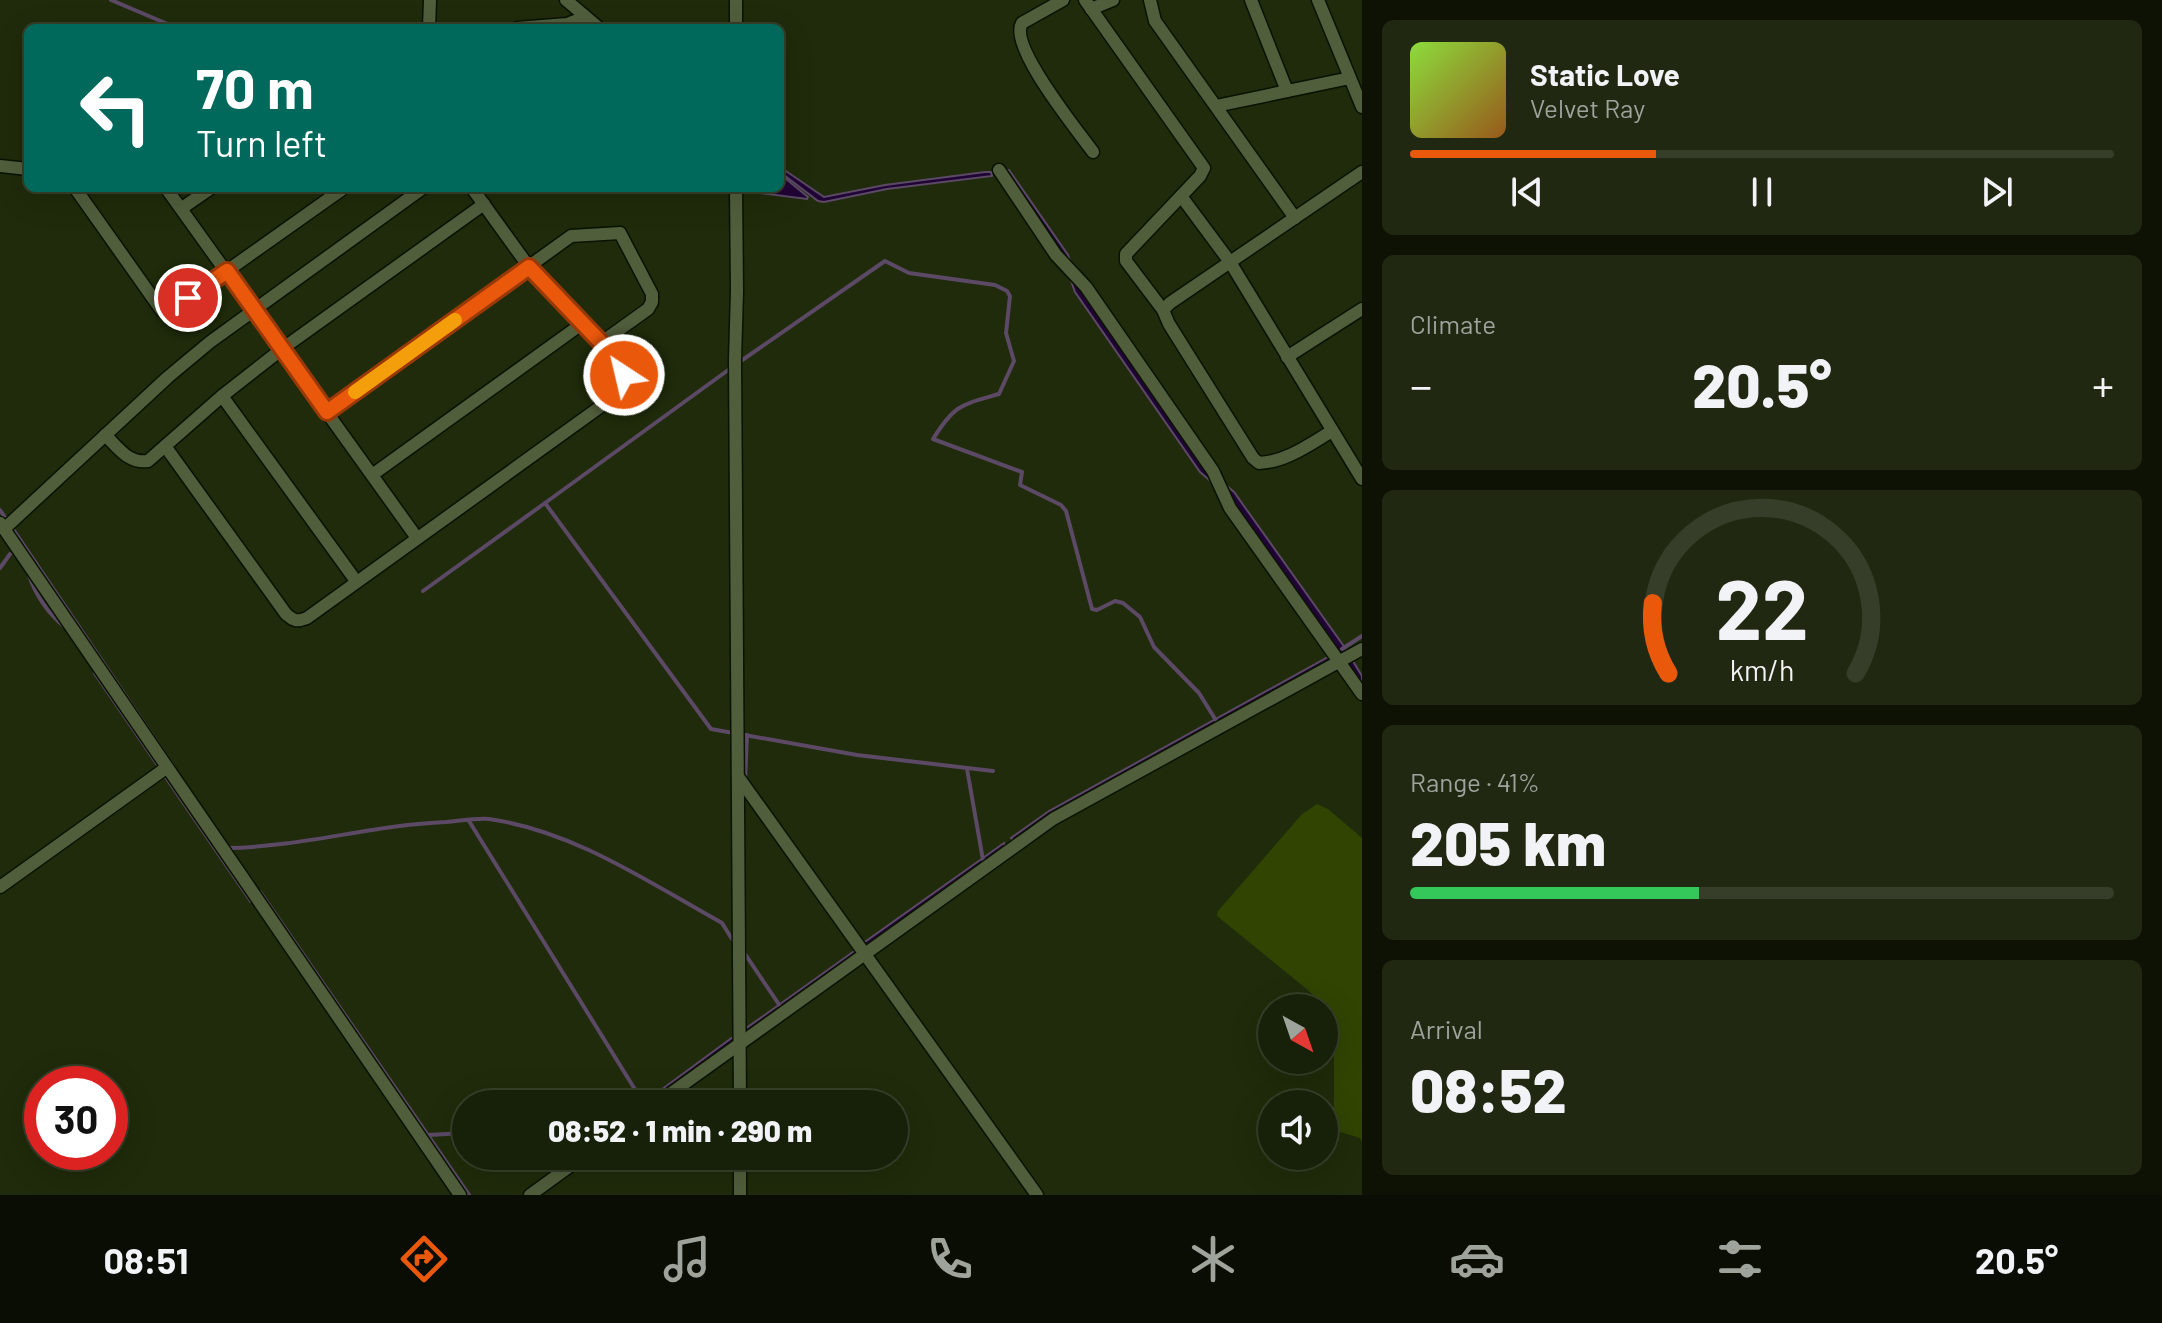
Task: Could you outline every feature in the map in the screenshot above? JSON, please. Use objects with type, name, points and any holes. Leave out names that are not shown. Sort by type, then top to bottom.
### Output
[{"type":"street","points":[[429,24],[430,0]]},
{"type":"street","points":[[566,0],[594,24]]},
{"type":"street","points":[[736,0],[736,24]]},
{"type":"street","points":[[1063,0],[1022,23],[1019,33],[1031,64],[1093,152]]},
{"type":"street","points":[[1113,0],[1088,4],[1200,161],[1204,171],[1126,254],[1128,264],[1163,310],[1253,458],[1259,463],[1299,450],[1332,431]]},
{"type":"street","points":[[1150,0],[1155,21],[1295,218]]},
{"type":"street","points":[[1251,0],[1287,91]]},
{"type":"street","points":[[1318,0],[1362,107]]},
{"type":"street","points":[[567,24],[585,17]]},
{"type":"street","points":[[1216,106],[1350,78]]},
{"type":"street","points":[[0,166],[24,169]]},
{"type":"street","points":[[999,170],[1213,471],[1223,495],[1345,656],[1362,694]]},
{"type":"street","points":[[1163,310],[1362,172]]},
{"type":"street","points":[[78,192],[162,311],[169,312],[338,192]]},
{"type":"street","points":[[169,192],[417,538]]},
{"type":"street","points":[[182,208],[205,192]]},
{"type":"street","points":[[417,192],[168,377],[2,526],[460,1195]]},
{"type":"street","points":[[165,446],[292,619],[299,621],[618,394],[624,382],[622,365],[529,267],[475,192]]},
{"type":"street","points":[[736,192],[740,1090]]},
{"type":"street","points":[[1181,196],[1230,262],[1362,479]]},
{"type":"street","points":[[105,435],[133,461],[148,461],[222,396],[282,349],[484,204]]},
{"type":"street","points":[[327,412],[571,236],[620,233],[652,294],[652,302],[648,309],[602,342]]},
{"type":"street","points":[[1287,357],[1362,309]]},
{"type":"street","points":[[372,475],[583,323]]},
{"type":"street","points":[[222,396],[356,581]]},
{"type":"street","points":[[675,1090],[1053,819],[1345,656]]},
{"type":"street","points":[[0,887],[166,768]]},
{"type":"street","points":[[739,778],[1037,1195]]},
{"type":"street","points":[[530,1195],[565,1170]]},
{"type":"street","points":[[740,1170],[740,1195]]},
{"type":"green space","points":[[1317,804],[1328,809],[1362,838],[1362,1143],[1360,1138],[1338,1131],[1338,1090],[1334,1090],[1334,1074],[1338,1074],[1338,994],[1312,994],[1217,916],[1218,911],[1302,814]]},
{"type":"shaded area","points":[[784,170],[824,197],[885,185],[985,172],[991,172],[992,176],[887,189],[818,201],[784,175]]},
{"type":"shaded area","points":[[1006,170],[1009,170],[1068,255],[1080,289],[1206,468],[1234,492],[1362,676],[1362,686],[1342,659],[1013,840],[1011,838],[1049,811],[1339,651],[1228,496],[1200,472],[1075,292],[1063,258]]},
{"type":"shaded area","points":[[784,177],[807,199],[753,192],[784,192]]},
{"type":"shaded area","points":[[1004,843],[1005,846],[865,947],[862,944]]},
{"type":"shaded area","points":[[857,949],[858,952],[747,1031],[745,1029]]},
{"type":"shaded area","points":[[733,1037],[735,1040],[666,1090],[661,1090]]},
{"type":"waterway","points":[[111,0],[168,24]]},
{"type":"waterway","points":[[738,363],[885,261],[909,273],[995,285],[1007,291],[1010,296],[1006,333],[1014,361],[999,394],[954,412],[933,439],[1022,472],[1020,485],[1061,505],[1066,511],[1092,609],[1097,610],[1115,601],[1123,603],[1140,617],[1154,647],[1199,693],[1217,722]]},
{"type":"waterway","points":[[545,503],[731,368]]},
{"type":"waterway","points":[[423,591],[545,503],[711,729],[857,755],[993,771]]},
{"type":"waterway","points":[[0,510],[173,766]]},
{"type":"waterway","points":[[0,568],[10,554]]},
{"type":"waterway","points":[[29,575],[44,604],[66,628]]},
{"type":"waterway","points":[[1342,649],[1362,636]]},
{"type":"waterway","points":[[95,673],[160,768]]},
{"type":"waterway","points":[[745,781],[747,735]]},
{"type":"waterway","points":[[967,769],[983,860]]},
{"type":"waterway","points":[[164,774],[251,901]]},
{"type":"waterway","points":[[228,848],[283,844],[391,827],[489,819],[551,835],[610,860],[722,923],[732,939]]},
{"type":"waterway","points":[[469,821],[635,1090]]},
{"type":"waterway","points":[[260,892],[469,1195]]},
{"type":"waterway","points":[[745,954],[780,1006]]},
{"type":"waterway","points":[[428,1135],[452,1134]]},
{"type":"slow traffic","points":[[355,392],[455,320]]},
{"type":"route","points":[[188,298],[227,271],[327,412],[529,267],[622,365],[624,375]]}]
